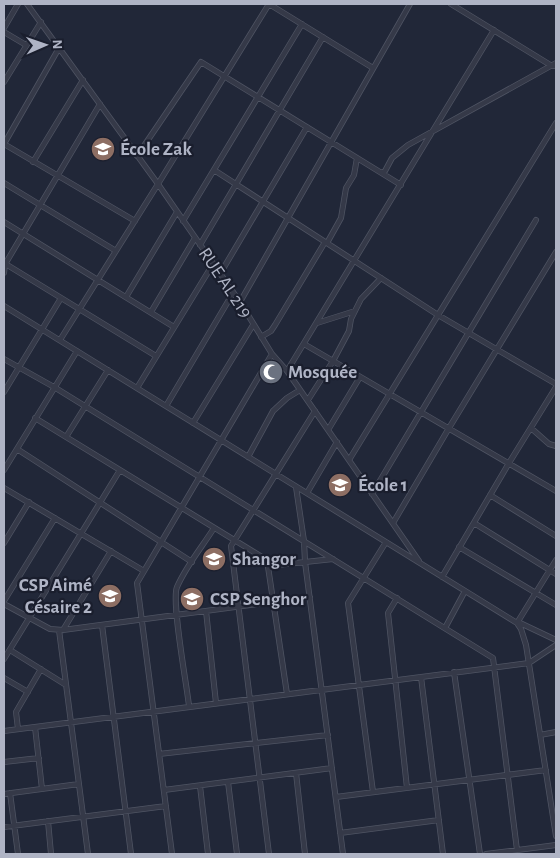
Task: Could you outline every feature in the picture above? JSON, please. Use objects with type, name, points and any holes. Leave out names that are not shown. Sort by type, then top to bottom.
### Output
[{"type":"street","points":[[4,28],[18,4]]},
{"type":"street","name":"RUE AL 219","points":[[27,4],[158,184],[240,302],[272,354],[288,371],[421,564]]},
{"type":"street","points":[[60,340],[269,4],[373,68]]},
{"type":"street","points":[[240,302],[410,4]]},
{"type":"street","points":[[451,4],[555,65]]},
{"type":"street","points":[[4,82],[41,22]]},
{"type":"street","points":[[184,221],[302,24]]},
{"type":"street","points":[[288,371],[494,30]]},
{"type":"street","points":[[4,32],[26,45]]},
{"type":"street","points":[[200,245],[323,37]]},
{"type":"street","points":[[59,48],[4,144],[135,221]]},
{"type":"street","points":[[138,156],[201,62],[401,184]]},
{"type":"street","points":[[382,173],[392,158],[399,152],[433,131],[555,65]]},
{"type":"street","points":[[33,162],[83,80]]},
{"type":"street","points":[[4,273],[4,265],[100,104]]},
{"type":"street","points":[[349,460],[556,123]]},
{"type":"street","points":[[220,274],[307,127]]},
{"type":"street","points":[[261,336],[271,331],[341,218],[346,188],[354,175],[357,158]]},
{"type":"street","points":[[214,170],[438,315],[556,386],[508,463],[442,577]]},
{"type":"street","points":[[4,183],[116,252]]},
{"type":"street","points":[[126,297],[177,212]]},
{"type":"street","points":[[372,494],[536,220]]},
{"type":"street","points":[[4,222],[174,327]]},
{"type":"street","points":[[151,312],[195,238]]},
{"type":"street","points":[[393,523],[448,428],[556,252]]},
{"type":"street","points":[[137,388],[213,264]]},
{"type":"street","points":[[4,265],[156,356]]},
{"type":"street","points":[[308,400],[333,361],[349,331],[355,311],[381,278]]},
{"type":"street","points":[[166,406],[233,293]]},
{"type":"street","points":[[4,392],[61,298]]},
{"type":"street","points":[[4,306],[464,591],[518,622],[556,640]]},
{"type":"street","points":[[317,323],[355,311]]},
{"type":"street","points":[[193,423],[253,325]]},
{"type":"street","points":[[304,344],[556,491]]},
{"type":"street","points":[[4,470],[76,350]]},
{"type":"street","points":[[172,854],[137,583],[272,354]]},
{"type":"street","points":[[4,359],[86,406],[493,658],[517,850]]},
{"type":"street","points":[[66,437],[108,370]]},
{"type":"street","points":[[328,430],[360,377]]},
{"type":"street","points":[[248,457],[273,411],[287,398],[300,390]]},
{"type":"street","points":[[269,854],[232,546],[315,411]]},
{"type":"street","points":[[35,418],[267,560],[287,694]]},
{"type":"street","points":[[531,428],[549,444],[556,446]]},
{"type":"street","points":[[306,493],[337,442]]},
{"type":"street","points":[[16,449],[192,562]]},
{"type":"street","points":[[4,659],[120,470]]},
{"type":"street","points":[[296,486],[343,854]]},
{"type":"street","points":[[4,488],[144,570]]},
{"type":"street","points":[[490,495],[556,536]]},
{"type":"street","points":[[4,543],[29,502]]},
{"type":"street","points":[[55,518],[4,602],[29,619],[50,630],[310,597]]},
{"type":"street","points":[[474,522],[556,574]]},
{"type":"street","points":[[189,706],[177,615],[176,589],[214,528]]},
{"type":"street","points":[[373,792],[348,603],[386,542]]},
{"type":"street","points":[[459,547],[556,605]]},
{"type":"street","points":[[88,854],[66,685],[61,630],[111,551]]},
{"type":"street","points":[[268,566],[333,559]]},
{"type":"street","points":[[518,622],[556,560]]},
{"type":"street","points":[[445,628],[464,591]]},
{"type":"street","points":[[396,598],[388,613],[407,788]]},
{"type":"street","points":[[206,611],[216,703]]},
{"type":"street","points":[[518,622],[526,645],[556,836]]},
{"type":"street","points":[[102,624],[112,716],[131,854]]},
{"type":"street","points":[[4,731],[529,663],[556,644]]},
{"type":"street","points":[[10,650],[66,685]]},
{"type":"street","points":[[18,729],[16,712],[41,669]]},
{"type":"street","points":[[454,672],[480,854]]},
{"type":"street","points":[[421,677],[443,854]]},
{"type":"street","points":[[4,678],[28,692]]},
{"type":"street","points":[[36,726],[42,789]]},
{"type":"street","points":[[540,735],[556,732]]},
{"type":"street","points":[[160,754],[328,735]]},
{"type":"street","points":[[4,762],[39,758]]},
{"type":"street","points":[[164,790],[332,768]]},
{"type":"street","points":[[336,797],[546,770]]},
{"type":"street","points":[[296,773],[305,854]]},
{"type":"street","points":[[228,782],[237,854]]},
{"type":"street","points":[[4,794],[79,784]]},
{"type":"street","points":[[200,786],[208,854]]},
{"type":"street","points":[[10,793],[18,854]]},
{"type":"street","points":[[4,827],[166,806]]},
{"type":"street","points":[[340,833],[439,820]]},
{"type":"street","points":[[48,821],[51,854]]},
{"type":"street","points":[[486,854],[556,845]]},
{"type":"place","name":"École Zak","points":[[103,149]]},
{"type":"place","name":"Mosquée","points":[[271,372]]},
{"type":"place","name":"École 1","points":[[340,485]]},
{"type":"place","name":"Shangor","points":[[214,559]]},
{"type":"place","name":"CSP Aimé Césaire 2","points":[[110,596]]},
{"type":"place","name":"CSP Senghor","points":[[192,599]]}]
